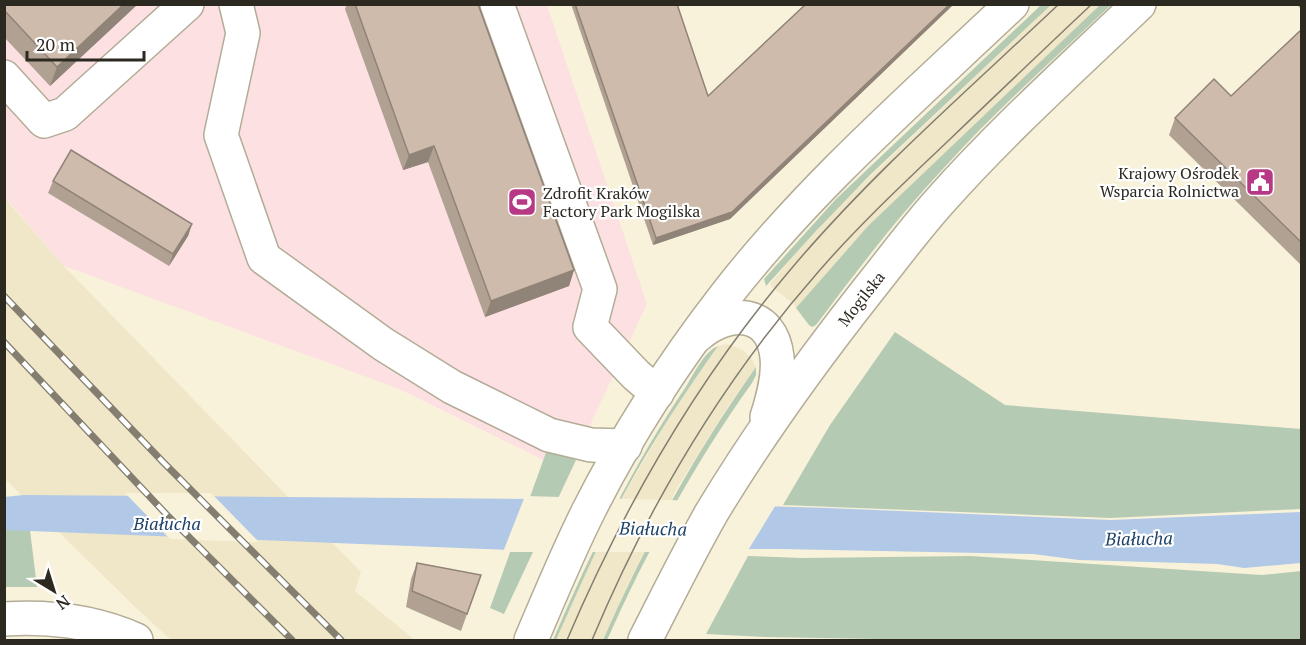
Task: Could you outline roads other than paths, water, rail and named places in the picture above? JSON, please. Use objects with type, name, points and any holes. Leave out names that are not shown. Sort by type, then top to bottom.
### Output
[{"type":"main road","points":[[4,77],[44,121],[65,114],[187,4]]},
{"type":"main road","points":[[236,4],[243,33],[221,135],[264,258],[383,344],[452,387],[549,435],[591,445],[625,446]]},
{"type":"main road","points":[[497,4],[600,289],[590,327],[636,375],[657,393]]},
{"type":"main road","points":[[531,640],[588,512],[625,446],[657,393],[726,294],[804,204],[1012,4]]},
{"type":"main road","name":"Mogilska","points":[[649,640],[664,603],[711,514],[758,439],[836,330],[938,203],[1009,128],[1139,4]]},
{"type":"main road","points":[[690,344],[707,328],[734,317],[751,318],[768,333],[777,357],[776,381],[769,411],[758,439]]},
{"type":"main road","points":[[4,619],[57,619],[94,625],[136,640]]},
{"type":"water","name":"Białucha","points":[[24,495],[532,499],[1111,520],[1301,512],[1301,563],[1244,568],[1217,564],[1079,560],[1033,554],[779,549],[511,550],[5,530],[4,497]]},
{"type":"tram line","points":[[567,640],[613,541],[665,446],[693,400],[756,312],[822,234],[887,166],[1059,4]]},
{"type":"tram line","points":[[592,640],[638,541],[690,446],[751,356],[784,313],[865,221],[1092,4]]},
{"type":"railway","points":[[4,296],[163,462],[341,640]]},
{"type":"railway","points":[[4,342],[166,514],[292,640]]},
{"type":"place","name":"Krajowy Ośrodek Wsparcia Rolnictwa","points":[[1260,182]]},
{"type":"place","name":"Zdrofit Kraków Factory Park Mogilska","points":[[522,202]]}]
